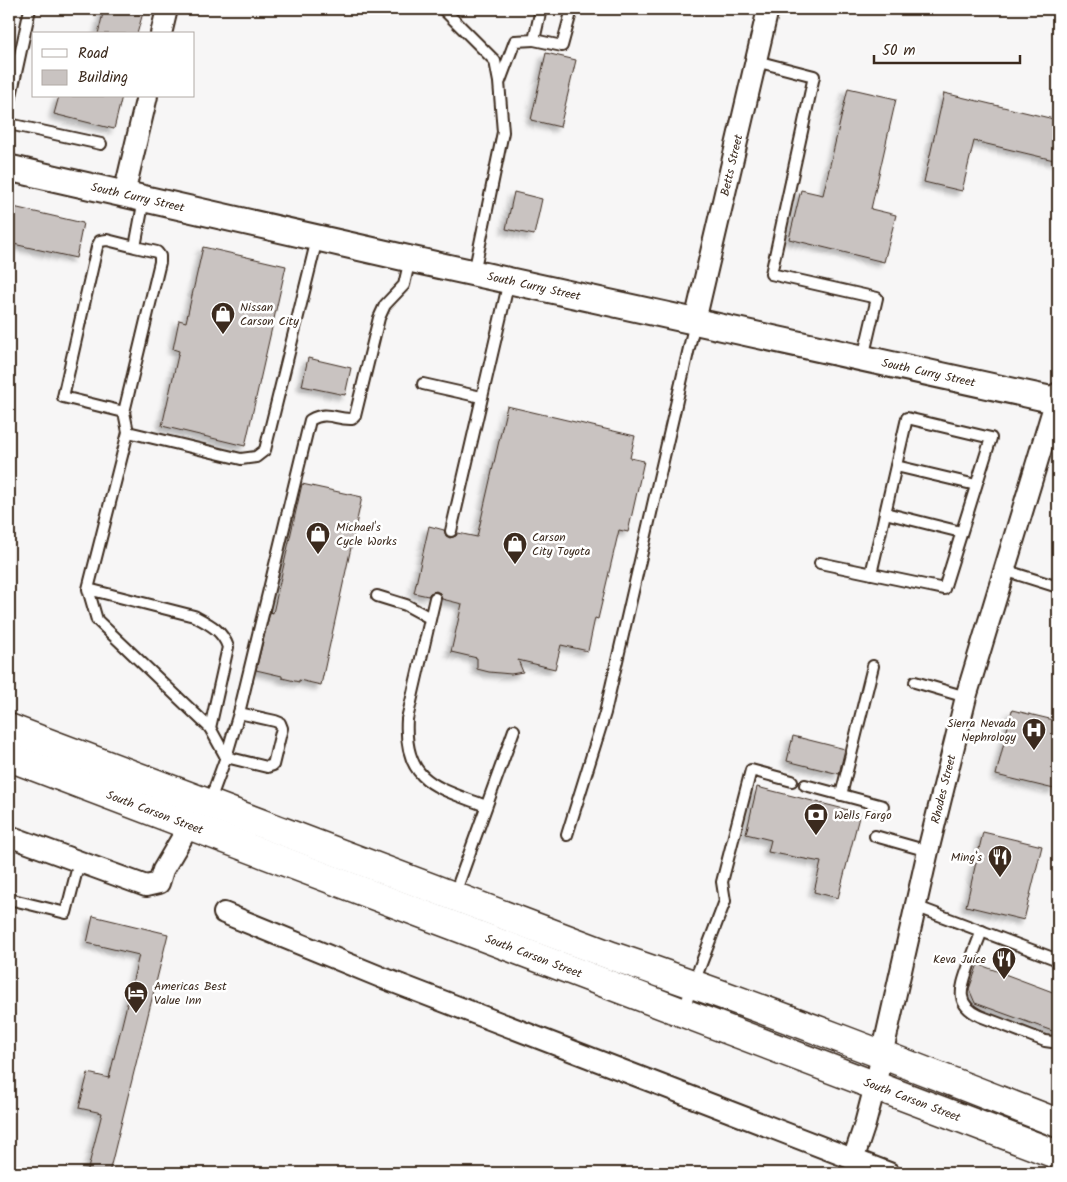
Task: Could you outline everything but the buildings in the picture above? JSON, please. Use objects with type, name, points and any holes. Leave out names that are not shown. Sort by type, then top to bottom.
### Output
[{"type":"main road","points":[[9,728],[612,956],[882,1054],[1058,1123]]},
{"type":"main road","name":"South Carson Street","points":[[9,757],[1058,1155]]},
{"type":"main road","points":[[189,826],[208,803]]},
{"type":"street","points":[[161,32],[167,9]]},
{"type":"street","name":"Betts Street","points":[[695,322],[768,9]]},
{"type":"street","points":[[134,196],[147,98]]},
{"type":"street","name":"South Curry Street","points":[[9,168],[695,322],[1058,398]]},
{"type":"street","name":"Rhodes Street","points":[[853,1160],[875,1086],[915,906],[966,697],[1058,398]]},
{"type":"street","points":[[9,836],[146,886],[159,883],[164,870],[189,826]]},
{"type":"street","points":[[224,913],[383,978],[889,1173]]},
{"type":"lane","points":[[9,105],[30,9]]},
{"type":"lane","points":[[443,9],[495,61],[499,82],[502,132],[474,272]]},
{"type":"lane","points":[[534,40],[542,9]]},
{"type":"lane","points":[[499,82],[515,41],[534,40],[562,46],[572,9]]},
{"type":"lane","points":[[756,61],[814,76],[771,274],[877,298],[863,358]]},
{"type":"lane","points":[[9,124],[101,144]]},
{"type":"lane","points":[[134,196],[135,247]]},
{"type":"lane","points":[[128,432],[241,459],[256,457],[265,450],[317,238]]},
{"type":"lane","points":[[124,412],[63,397],[97,247],[100,241],[107,240],[157,252],[160,256],[124,412],[128,432],[88,589],[97,620],[210,728],[226,757],[267,767],[273,765],[282,728],[280,723],[239,713]]},
{"type":"lane","points":[[208,803],[226,757],[239,713],[310,420],[323,414],[347,420],[355,416],[379,318],[385,305],[404,285],[410,259]]},
{"type":"lane","points":[[450,531],[509,280]]},
{"type":"lane","points":[[567,834],[605,713],[695,322]]},
{"type":"lane","points":[[423,384],[481,397]]},
{"type":"lane","points":[[820,563],[871,574],[944,589],[991,438],[907,418],[871,574]]},
{"type":"lane","points":[[896,466],[976,485]]},
{"type":"lane","points":[[885,513],[962,532]]},
{"type":"lane","points":[[1004,570],[1058,587]]},
{"type":"lane","points":[[88,589],[194,616],[209,624],[225,638],[228,647],[210,728]]},
{"type":"lane","points":[[377,596],[406,605],[430,618]]},
{"type":"lane","points":[[435,598],[407,719],[406,737],[410,756],[417,771],[427,781],[443,790],[486,806]]},
{"type":"lane","points":[[841,794],[873,666]]},
{"type":"lane","points":[[916,682],[966,697]]},
{"type":"lane","points":[[454,896],[514,730]]},
{"type":"lane","points":[[682,1012],[725,901],[722,882],[751,770],[792,781]]},
{"type":"lane","points":[[805,785],[883,806]]},
{"type":"lane","points":[[875,836],[928,851]]},
{"type":"lane","points":[[9,899],[66,913],[79,862]]},
{"type":"lane","points":[[915,906],[1058,960]]},
{"type":"lane","points":[[982,931],[961,986],[963,1001],[966,1007],[980,1016],[1045,1041],[1052,1042],[1058,1040]]},
{"type":"place","name":"Nissan Carson City","points":[[223,335]]},
{"type":"place","name":"Michael's Cycle Works","points":[[318,555]]},
{"type":"place","name":"Carson City Toyota","points":[[515,565]]},
{"type":"place","name":"Sierra Nevada Nephrology","points":[[1034,751]]},
{"type":"place","name":"Wells Fargo","points":[[816,836]]},
{"type":"place","name":"Ming's","points":[[1000,878]]},
{"type":"place","name":"Keva Juice","points":[[1004,980]]},
{"type":"place","name":"Americas Best Value Inn","points":[[136,1014]]}]
